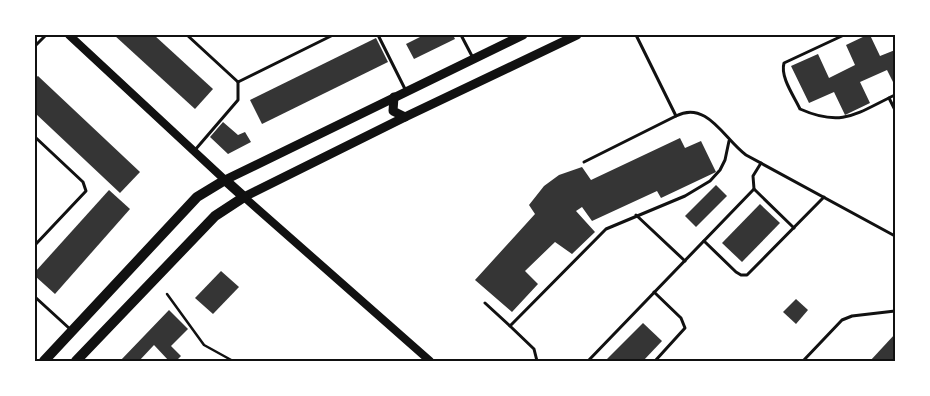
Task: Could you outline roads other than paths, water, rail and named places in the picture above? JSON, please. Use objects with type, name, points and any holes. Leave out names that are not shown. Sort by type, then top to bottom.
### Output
[{"type":"main road","points":[[46,361],[197,197],[225,180],[523,35]]},
{"type":"main road","points":[[76,361],[215,216],[244,197],[405,117],[578,35]]},
{"type":"main road","points":[[394,97],[393,111],[405,117]]},
{"type":"main road","points":[[225,180],[244,197]]},
{"type":"main road","points":[[46,361],[59,361]]},
{"type":"street","points":[[69,35],[225,180]]},
{"type":"street","points":[[244,197],[430,361]]},
{"type":"lane","points":[[35,46],[46,35]]},
{"type":"lane","points":[[187,35],[238,82],[238,100],[194,151]]},
{"type":"lane","points":[[238,82],[333,35]]},
{"type":"lane","points":[[378,35],[406,91]]},
{"type":"lane","points":[[461,35],[473,59]]},
{"type":"lane","points":[[636,35],[676,116]]},
{"type":"lane","points":[[844,35],[784,64],[782,69],[784,76],[800,109],[830,119],[850,117],[895,95]]},
{"type":"lane","points":[[889,98],[895,110]]},
{"type":"lane","points":[[584,162],[676,116],[687,111],[693,111],[710,118],[729,141],[746,155],[895,236]]},
{"type":"lane","points":[[35,137],[83,182],[86,192],[35,245]]},
{"type":"lane","points":[[510,326],[591,241],[606,229],[684,196],[710,180],[720,170],[725,160],[729,141]]},
{"type":"lane","points":[[588,361],[754,189],[754,176],[761,163]]},
{"type":"lane","points":[[754,189],[794,228]]},
{"type":"lane","points":[[704,241],[736,272],[741,275],[747,275],[824,197]]},
{"type":"lane","points":[[636,215],[685,261]]},
{"type":"lane","points":[[654,292],[681,318],[685,328],[655,361]]},
{"type":"lane","points":[[35,297],[72,331]]},
{"type":"lane","points":[[485,303],[534,349],[537,361]]},
{"type":"lane","points":[[803,361],[842,320],[852,316],[895,311]]}]
